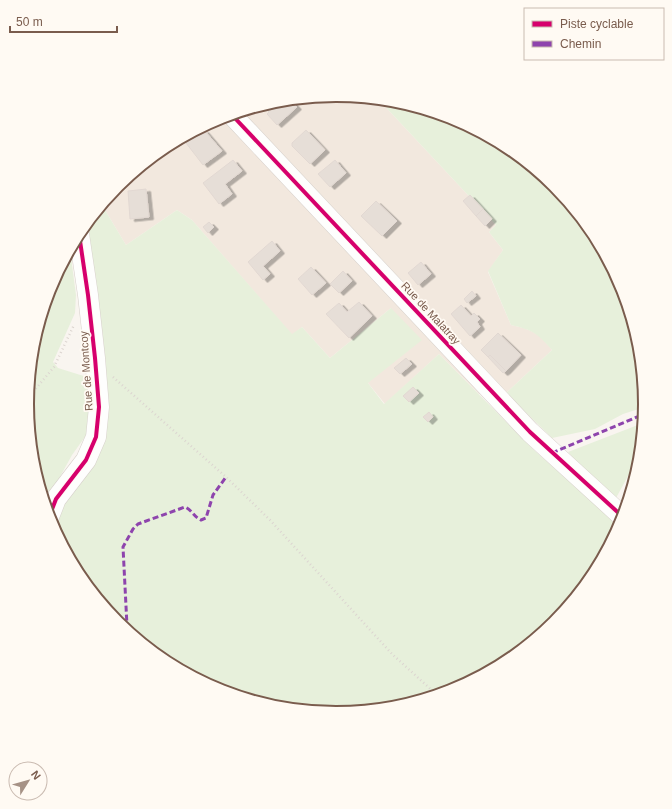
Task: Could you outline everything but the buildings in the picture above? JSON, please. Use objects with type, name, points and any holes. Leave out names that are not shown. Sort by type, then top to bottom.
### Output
[{"type":"street","name":"Rue de Malatray","points":[[237,120],[530,432],[618,512]]},
{"type":"street","name":"Rue de Montcoy","points":[[52,508],[56,499],[86,460],[96,437],[99,407],[88,295],[80,244]]},
{"type":"path","points":[[35,390],[54,367],[74,324]]},
{"type":"path","points":[[95,358],[111,376],[220,472],[270,520],[392,654],[432,690]]},
{"type":"shaded area","points":[[336,102],[385,107],[496,225],[489,232],[503,250],[488,272],[511,325],[524,328],[540,335],[552,350],[506,393],[479,394],[439,354],[385,404],[368,383],[391,308],[330,358],[302,327],[292,335],[192,220],[177,210],[126,245],[105,210],[137,177],[168,153],[185,143],[220,125],[277,108]]},
{"type":"green space","points":[[385,107],[414,113],[452,125],[487,143],[504,153],[535,177],[563,205],[576,221],[598,254],[622,307],[628,326],[635,365],[638,409],[623,414],[595,429],[552,438],[506,393],[552,350],[534,333],[511,325],[488,271],[503,250],[489,232],[496,225]]},
{"type":"green space","points":[[105,210],[126,245],[177,210],[192,220],[292,334],[302,327],[330,358],[391,308],[422,340],[368,383],[384,404],[439,354],[535,451],[614,521],[598,556],[563,604],[535,632],[504,656],[487,666],[452,684],[395,701],[356,706],[316,706],[277,701],[220,684],[168,656],[137,632],[122,618],[96,588],[74,555],[57,521],[108,403],[89,231]]},
{"type":"green space","points":[[71,259],[76,295],[75,313],[53,362],[58,368],[90,378],[90,408],[87,434],[72,455],[49,498],[44,483],[37,444],[34,404],[35,385],[44,326],[57,289]]},
{"type":"green space","points":[[637,425],[630,472],[616,498],[585,472],[568,452]]},
{"type":"marked path","points":[[552,453],[637,417]]},
{"type":"marked path","points":[[127,623],[123,547],[133,529],[138,524],[185,507],[201,520],[206,518],[213,495],[226,477]]},
{"type":"cycle path","points":[[237,120],[530,432],[618,512]]},
{"type":"cycle path","points":[[52,508],[56,499],[86,460],[96,437],[99,407],[88,295],[80,244]]}]
